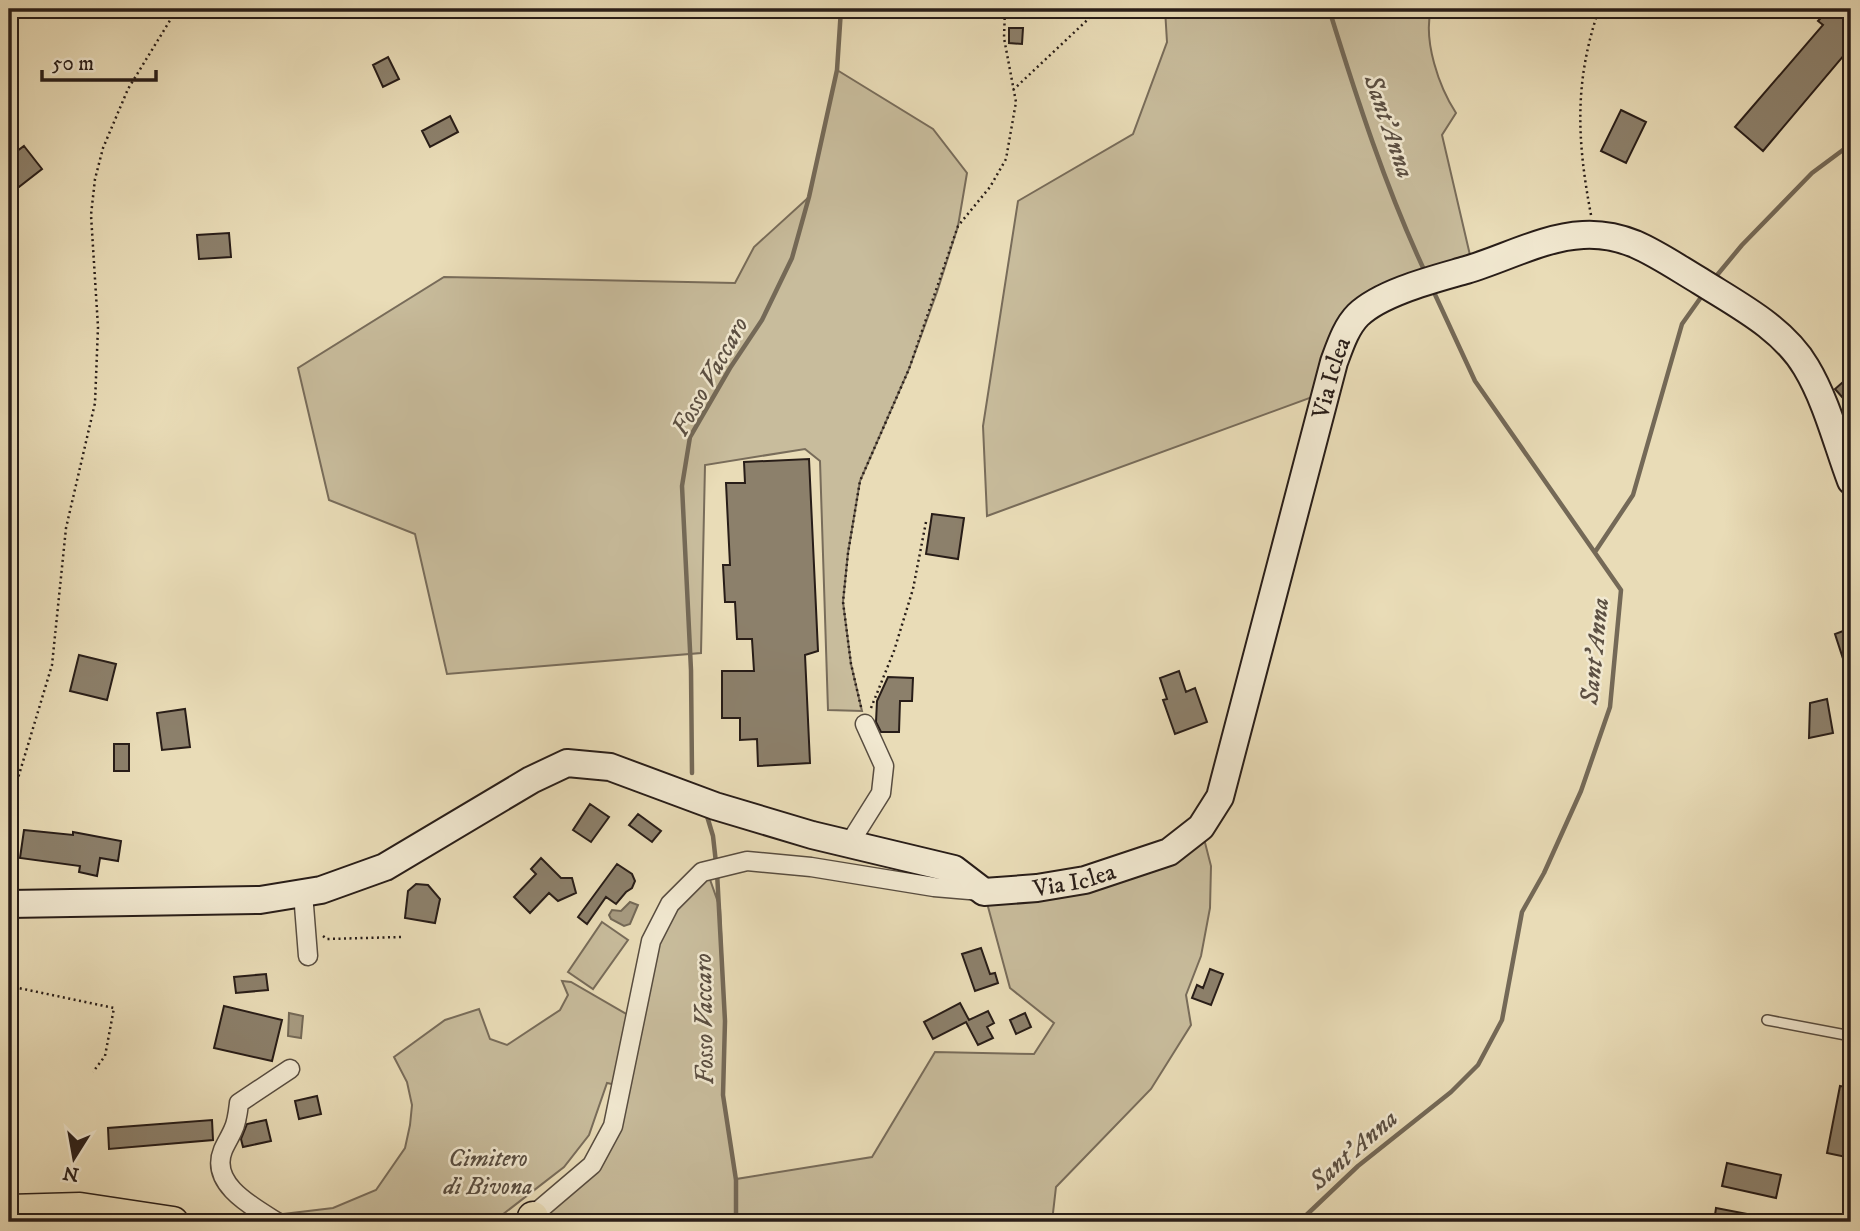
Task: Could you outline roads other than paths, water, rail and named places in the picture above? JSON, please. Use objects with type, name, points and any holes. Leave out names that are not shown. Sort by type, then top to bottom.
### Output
[{"type":"main road","points":[[9,1210],[80,1209],[173,1222]]},
{"type":"street","name":"Via Iclea","points":[[984,892],[1037,888],[1085,880],[1169,852],[1201,827],[1220,797],[1334,362],[1343,338],[1358,315],[1381,300],[1564,237],[1595,236],[1633,243],[1676,265],[1737,304],[1786,340],[1806,367],[1822,401],[1851,481]]},
{"type":"street","points":[[849,844],[881,793],[884,766],[865,724]]},
{"type":"street","points":[[9,904],[260,900],[321,890],[386,867],[531,780],[567,763],[610,767],[715,806],[849,844],[954,869],[984,892]]},
{"type":"street","points":[[529,1220],[592,1165],[613,1126],[651,941],[670,904],[702,872],[747,861],[811,867],[934,887],[984,892]]},
{"type":"street","points":[[303,893],[308,956]]},
{"type":"street","points":[[277,1222],[241,1198],[225,1183],[220,1164],[222,1151],[234,1128],[239,1103],[290,1069]]},
{"type":"lane","points":[[1767,1020],[1851,1036]]},
{"type":"waterway","name":"Fosso Vaccaro","points":[[692,773],[691,670],[682,486],[690,437],[762,320],[792,258],[809,197],[837,70],[841,9]]},
{"type":"waterway","name":"Sant'Anna","points":[[1329,9],[1385,177],[1426,274]]},
{"type":"waterway","points":[[1713,280],[1742,245],[1812,173],[1851,144]]},
{"type":"waterway","name":"Sant'Anna","points":[[1299,1222],[1358,1166],[1451,1092],[1478,1065],[1502,1020],[1522,912],[1544,873],[1581,791],[1610,707],[1621,590],[1475,381],[1432,288]]},
{"type":"waterway","points":[[1595,552],[1633,495],[1682,324],[1704,293]]},
{"type":"waterway","name":"Fosso Vaccaro","points":[[707,816],[713,836],[716,863]]},
{"type":"waterway","name":"Fosso Vaccaro","points":[[717,872],[725,1021],[723,1095],[736,1180],[736,1222]]},
{"type":"park label","name":"Cimitero di Bivona","points":[[488,1172]]}]
